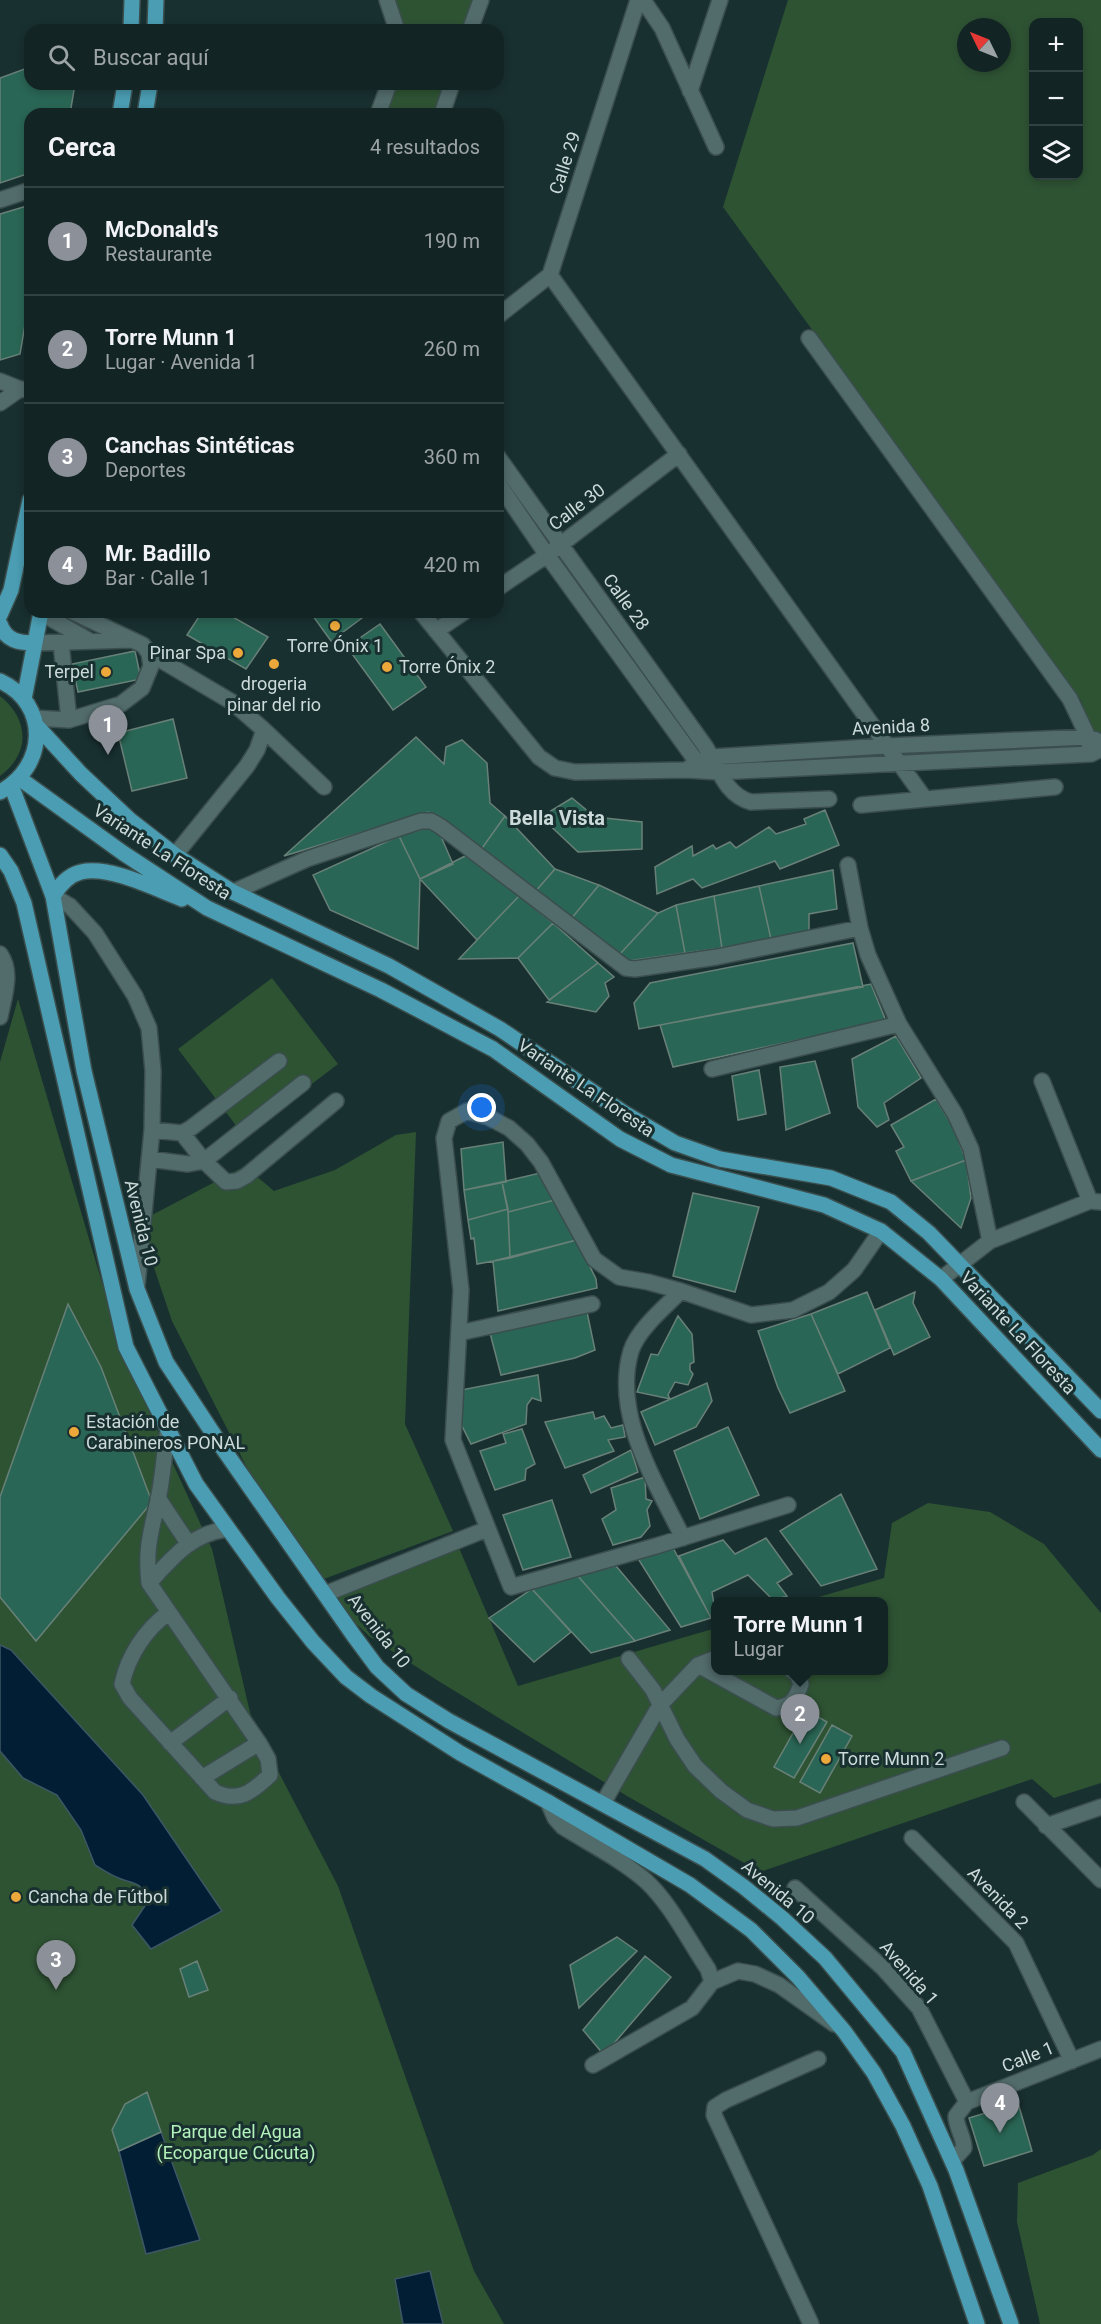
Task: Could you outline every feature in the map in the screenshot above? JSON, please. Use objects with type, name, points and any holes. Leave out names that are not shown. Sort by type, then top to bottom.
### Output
[{"type":"main road","points":[[131,24],[132,0]]},
{"type":"main road","points":[[155,24],[156,0]]},
{"type":"main road","points":[[121,108],[124,90]]},
{"type":"main road","points":[[146,108],[149,90]]},
{"type":"main road","points":[[0,615],[11,590],[24,528]]},
{"type":"main road","points":[[24,699],[40,618]]},
{"type":"main road","points":[[0,624],[8,637],[14,641],[35,643]]},
{"type":"main road","points":[[0,681],[14,689],[24,699]]},
{"type":"main road","name":"Variante La Floresta","points":[[24,699],[35,722],[130,820],[175,855],[233,892],[410,977],[500,1029],[624,1113],[675,1143],[720,1159],[831,1178],[891,1202],[929,1233],[1101,1411]]},
{"type":"main road","points":[[10,785],[30,763],[35,750],[35,722]]},
{"type":"main road","name":"Variante La Floresta","points":[[10,785],[123,853],[207,908],[381,990],[493,1048],[620,1139],[671,1165],[824,1205],[881,1231],[941,1279],[1101,1450]]},
{"type":"main road","name":"Avenida 10","points":[[10,785],[53,896],[84,1071],[130,1261],[137,1289],[166,1362],[224,1450],[325,1594],[378,1667],[406,1694],[449,1721],[713,1865],[782,1918],[825,1958],[903,2052],[953,2160],[1011,2324]]},
{"type":"main road","points":[[0,855],[11,871],[24,903],[126,1347],[195,1484],[278,1598],[313,1642],[346,1677],[460,1753],[690,1885],[751,1930],[798,1977],[844,2031],[874,2073],[903,2126],[930,2186],[977,2324]]},
{"type":"main road","points":[[53,896],[62,882],[80,872],[99,871],[207,908]]},
{"type":"street","points":[[387,0],[395,24]]},
{"type":"street","points":[[473,24],[481,0]]},
{"type":"street","name":"Calle 29","points":[[550,275],[638,0]]},
{"type":"street","points":[[643,0],[662,28],[716,147]]},
{"type":"street","points":[[690,91],[720,0]]},
{"type":"street","points":[[380,108],[386,90]]},
{"type":"street","points":[[444,108],[450,90]]},
{"type":"street","points":[[0,200],[24,192]]},
{"type":"street","points":[[504,311],[550,275],[925,799]]},
{"type":"street","points":[[704,767],[898,764],[1095,746],[1070,699],[809,338]]},
{"type":"street","points":[[0,381],[24,389]]},
{"type":"street","points":[[0,403],[24,390]]},
{"type":"street","name":"Calle 30","points":[[504,584],[547,555],[679,454]]},
{"type":"street","name":"Calle 28","points":[[504,465],[560,544],[704,767]]},
{"type":"street","name":"Calle 28","points":[[504,492],[547,555],[704,767]]},
{"type":"street","points":[[50,618],[90,641]]},
{"type":"street","points":[[86,618],[143,645],[149,652],[232,702],[324,787]]},
{"type":"street","name":"Avenida 8","points":[[426,618],[539,757],[555,768],[575,772],[704,767],[886,746],[1095,746]]},
{"type":"street","points":[[436,631],[455,618]]},
{"type":"street","points":[[35,643],[134,640]]},
{"type":"street","points":[[61,643],[69,720]]},
{"type":"street","points":[[35,722],[69,720],[121,704],[142,688],[151,666],[149,652]]},
{"type":"street","points":[[175,855],[247,766],[257,750],[264,730]]},
{"type":"street","points":[[704,767],[741,799],[751,802],[829,799]]},
{"type":"street","points":[[861,805],[1055,787]]},
{"type":"street","points":[[233,892],[307,859],[421,821],[431,821],[626,968],[636,969],[717,957],[860,928]]},
{"type":"street","points":[[848,865],[860,928],[868,956],[899,1024],[955,1114],[971,1149],[990,1241]]},
{"type":"street","points":[[53,896],[70,906],[95,933],[135,996],[149,1028],[153,1071],[152,1130],[137,1289]]},
{"type":"street","points":[[0,954],[7,971],[7,984],[0,1017]]},
{"type":"street","points":[[712,1069],[899,1024]]},
{"type":"street","points":[[152,1130],[182,1133],[279,1061]]},
{"type":"street","points":[[941,1279],[990,1241],[1095,1201],[1042,1082]]},
{"type":"street","points":[[149,1159],[188,1164],[204,1161],[303,1083]]},
{"type":"street","points":[[182,1133],[204,1161],[226,1182],[237,1181],[336,1101]]},
{"type":"street","points":[[788,1505],[683,1538],[511,1587],[453,1440],[461,1290],[444,1138],[449,1121],[467,1111],[488,1117],[509,1128],[527,1144],[551,1179],[594,1259],[619,1277],[681,1291],[751,1315],[793,1310],[829,1292],[854,1270],[881,1231]]},
{"type":"street","points":[[681,1291],[649,1323],[632,1349],[627,1380],[629,1411],[642,1452],[683,1538]]},
{"type":"street","points":[[459,1333],[592,1304]]},
{"type":"street","points":[[168,1429],[158,1498],[148,1540],[146,1561],[149,1583],[230,1698],[268,1759],[270,1775],[256,1788],[241,1796],[227,1797],[215,1792],[130,1698],[122,1684],[126,1666],[145,1636],[168,1613]]},
{"type":"street","points":[[158,1498],[188,1543]]},
{"type":"street","points":[[149,1583],[188,1543],[206,1533],[227,1529]]},
{"type":"street","points":[[325,1594],[487,1529]]},
{"type":"street","points":[[629,1659],[653,1690],[677,1739],[695,1766],[721,1791],[747,1810],[773,1819],[797,1818],[1002,1748]]},
{"type":"street","points":[[603,1803],[660,1705],[698,1665],[711,1660]]},
{"type":"street","points":[[698,1665],[711,1672]]},
{"type":"street","points":[[716,1675],[776,1708],[786,1706],[796,1696],[801,1684],[797,1675]]},
{"type":"street","points":[[170,1743],[230,1698]]},
{"type":"street","points":[[202,1778],[260,1743]]},
{"type":"street","points":[[548,1802],[555,1818],[563,1827],[633,1870],[647,1882],[660,1897],[708,1969],[712,1982]]},
{"type":"street","points":[[1024,1802],[1101,1880]]},
{"type":"street","points":[[1046,1826],[1101,1807]]},
{"type":"street","name":"Avenida 2","points":[[912,1838],[1016,1943],[1072,2061]]},
{"type":"street","name":"Avenida 1","points":[[795,1888],[883,1968],[919,2008],[967,2103]]},
{"type":"street","points":[[593,2064],[692,2008],[712,1982],[738,1971],[755,1974],[779,1985],[844,2031]]},
{"type":"street","name":"Calle 1","points":[[967,2103],[1101,2049]]},
{"type":"street","points":[[811,2324],[714,2115],[715,2107],[726,2100],[818,2058]]},
{"type":"street","points":[[953,2160],[964,2148],[956,2116],[967,2103]]},
{"type":"green space","points":[[395,0],[473,0],[465,24],[401,24]]},
{"type":"green space","points":[[788,0],[1101,0],[1101,734],[1095,735],[1080,699],[723,207]]},
{"type":"green space","points":[[393,90],[443,90],[437,108],[386,108]]},
{"type":"green space","points":[[0,696],[17,715],[22,736],[17,757],[0,776]]},
{"type":"green space","points":[[272,978],[338,1064],[244,1136],[178,1049]]},
{"type":"green space","name":"Parque del Agua (Ecoparque Cúcuta)","points":[[18,999],[124,1357],[212,1549],[252,1721],[338,1886],[474,2271],[504,2324],[0,2324],[0,1062]]},
{"type":"green space","points":[[416,1132],[405,1424],[453,1531],[321,1580],[259,1491],[172,1321],[148,1250],[152,1215],[251,1163],[255,1175],[274,1191],[335,1170],[396,1135]]},
{"type":"green space","points":[[928,1503],[990,1512],[1044,1544],[1101,1613],[1101,1783],[1054,1798],[1032,1779],[760,1872],[627,1796],[370,1637],[343,1611],[338,1597],[459,1548],[518,1686],[711,1629],[711,1675],[888,1675],[888,1597],[819,1597],[884,1578],[892,1523]]},
{"type":"green space","points":[[1101,2149],[1101,2324],[1040,2324],[1017,2222],[1018,2183],[1093,2155]]},
{"type":"water","points":[[0,1645],[11,1650],[143,1795],[222,1911],[151,1949],[132,1925],[147,1903],[141,1888],[95,1865],[81,1830],[57,1795],[23,1778],[0,1751]]},
{"type":"water","points":[[161,2132],[200,2240],[146,2254],[119,2151]]},
{"type":"water","points":[[430,2271],[443,2324],[403,2324],[395,2279]]},
{"type":"building","points":[[24,69],[24,90],[74,90],[71,108],[24,108],[24,175],[0,183],[0,78]]},
{"type":"building","points":[[24,207],[24,331],[20,354],[0,360],[0,214]]},
{"type":"building","name":"Pinar Spa","points":[[198,618],[235,618],[268,637],[246,669],[187,635]]},
{"type":"building","name":"Torre Ónix 1","points":[[314,618],[362,618],[331,641]]},
{"type":"building","name":"Torre Ónix 2","points":[[380,624],[426,687],[393,710],[347,647]]},
{"type":"building","name":"Terpel","points":[[135,651],[141,679],[78,692],[72,664]]},
{"type":"building","points":[[173,719],[187,778],[132,791],[118,733]]},
{"type":"building","points":[[416,737],[444,764],[446,747],[462,740],[487,763],[490,803],[505,816],[480,851],[428,812],[284,856]]},
{"type":"building","points":[[572,798],[595,817],[642,822],[642,849],[578,852],[541,817]]},
{"type":"building","points":[[825,810],[839,845],[780,869],[775,861],[702,888],[693,879],[657,894],[655,867],[692,846],[693,856],[713,845],[716,849],[730,842],[736,848],[769,827],[776,834],[806,824],[804,819]]},
{"type":"building","points":[[505,816],[555,869],[535,892],[480,851]]},
{"type":"building","points":[[436,825],[453,864],[420,879],[399,836]]},
{"type":"building","points":[[399,836],[420,879],[418,949],[330,910],[313,875]]},
{"type":"building","points":[[469,854],[519,896],[477,940],[420,879]]},
{"type":"building","points":[[555,869],[599,885],[571,919],[535,892]]},
{"type":"building","points":[[833,870],[837,909],[809,914],[809,936],[771,939],[759,886]]},
{"type":"building","points":[[599,885],[658,913],[619,955],[571,919]]},
{"type":"building","points":[[759,886],[771,939],[722,948],[714,896]]},
{"type":"building","points":[[519,896],[553,923],[518,958],[459,959]]},
{"type":"building","points":[[714,896],[722,948],[685,953],[676,905]]},
{"type":"building","points":[[676,905],[685,953],[628,961],[619,955],[658,913]]},
{"type":"building","points":[[553,923],[598,963],[549,1000],[518,958]]},
{"type":"building","points":[[853,943],[863,987],[639,1029],[634,1003],[650,983]]},
{"type":"building","points":[[598,963],[614,977],[605,983],[609,996],[596,1012],[547,1002]]},
{"type":"building","points":[[871,984],[886,1021],[673,1067],[660,1025]]},
{"type":"building","points":[[896,1036],[921,1078],[884,1103],[889,1120],[877,1127],[858,1107],[852,1059]]},
{"type":"building","points":[[815,1061],[830,1113],[786,1130],[780,1067]]},
{"type":"building","points":[[759,1070],[766,1114],[738,1120],[732,1076]]},
{"type":"building","points":[[936,1099],[952,1125],[966,1160],[911,1181],[896,1151],[904,1147],[891,1125]]},
{"type":"building","points":[[503,1142],[506,1182],[464,1190],[461,1149]]},
{"type":"building","points":[[966,1160],[971,1198],[961,1228],[911,1181]]},
{"type":"building","points":[[540,1173],[555,1200],[508,1212],[502,1182]]},
{"type":"building","points":[[502,1182],[508,1209],[468,1220],[464,1190]]},
{"type":"building","points":[[693,1193],[759,1207],[735,1292],[673,1276]]},
{"type":"building","points":[[559,1199],[580,1239],[510,1258],[508,1212]]},
{"type":"building","points":[[508,1209],[510,1258],[477,1264],[474,1238],[471,1239],[468,1220]]},
{"type":"building","points":[[577,1240],[596,1279],[597,1288],[498,1311],[493,1261]]},
{"type":"building","points":[[867,1292],[890,1348],[838,1374],[811,1314]]},
{"type":"building","points":[[915,1292],[913,1303],[930,1337],[894,1355],[875,1310]]},
{"type":"building","name":"Estación de Carabineros PONAL","points":[[68,1304],[101,1367],[152,1502],[36,1641],[0,1597],[0,1497]]},
{"type":"building","points":[[587,1312],[595,1350],[575,1358],[501,1375],[490,1333]]},
{"type":"building","points":[[811,1314],[845,1391],[790,1413],[778,1388],[758,1331]]},
{"type":"building","points":[[678,1316],[692,1334],[694,1362],[690,1364],[693,1374],[688,1385],[675,1382],[668,1395],[670,1399],[637,1392],[651,1354],[658,1355]]},
{"type":"building","points":[[538,1375],[541,1401],[532,1398],[527,1405],[526,1424],[471,1444],[460,1422],[461,1390]]},
{"type":"building","points":[[707,1383],[712,1401],[696,1427],[655,1445],[641,1412]]},
{"type":"building","points":[[593,1412],[595,1419],[604,1416],[611,1428],[623,1425],[625,1437],[608,1440],[614,1451],[565,1468],[545,1422]]},
{"type":"building","points":[[728,1427],[759,1495],[700,1519],[674,1451]]},
{"type":"building","points":[[522,1429],[535,1464],[526,1469],[525,1480],[495,1490],[480,1451],[506,1443],[503,1434]]},
{"type":"building","points":[[631,1450],[638,1472],[591,1493],[583,1475]]},
{"type":"building","points":[[645,1477],[646,1499],[652,1501],[647,1510],[650,1526],[641,1537],[613,1545],[602,1519],[616,1510],[611,1488]]},
{"type":"building","points":[[841,1494],[877,1569],[821,1586],[780,1531]]},
{"type":"building","points":[[552,1500],[571,1557],[523,1570],[503,1515]]},
{"type":"building","points":[[766,1538],[792,1574],[777,1583],[787,1596],[770,1597],[748,1575],[712,1592],[711,1618],[679,1556],[723,1540],[735,1554]]},
{"type":"building","points":[[672,1546],[711,1618],[681,1627],[637,1557]]},
{"type":"building","points":[[616,1566],[670,1630],[635,1641],[577,1575]]},
{"type":"building","points":[[577,1575],[635,1641],[591,1653],[532,1589]]},
{"type":"building","points":[[532,1589],[571,1632],[534,1662],[489,1618]]},
{"type":"building","points":[[806,1710],[827,1722],[794,1778],[774,1767]]},
{"type":"building","name":"Torre Munn 2","points":[[832,1725],[852,1736],[820,1793],[800,1782]]},
{"type":"building","points":[[617,1937],[637,1951],[579,2008],[570,1965]]},
{"type":"building","points":[[645,1956],[671,1977],[604,2055],[583,2030]]},
{"type":"building","points":[[197,1961],[208,1990],[189,1997],[180,1969]]},
{"type":"building","points":[[147,2092],[161,2132],[119,2151],[112,2130],[125,2104]]},
{"type":"building","points":[[1018,2103],[1032,2151],[984,2166],[969,2118]]},
{"type":"place","name":"Torre Ónix 1","points":[[335,626]]},
{"type":"place","name":"Pinar Spa","points":[[238,653]]},
{"type":"place","name":"drogeria pinar del rio","points":[[274,664]]},
{"type":"place","name":"Torre Ónix 2","points":[[387,667]]},
{"type":"place","name":"Terpel","points":[[106,672]]},
{"type":"place","name":"McDonald's","points":[[108,755]]},
{"type":"place","name":"Estación de Carabineros PONAL","points":[[74,1432]]},
{"type":"place","name":"Torre Munn 1","points":[[800,1744]]},
{"type":"place","name":"Torre Munn 2","points":[[826,1759]]},
{"type":"place","name":"Cancha de Fútbol","points":[[16,1897]]},
{"type":"place","name":"Canchas Sintéticas","points":[[56,1990]]},
{"type":"place","name":"Mr. Badillo","points":[[1000,2133]]},
{"type":"district","name":"Bella Vista","points":[[557,818]]}]
